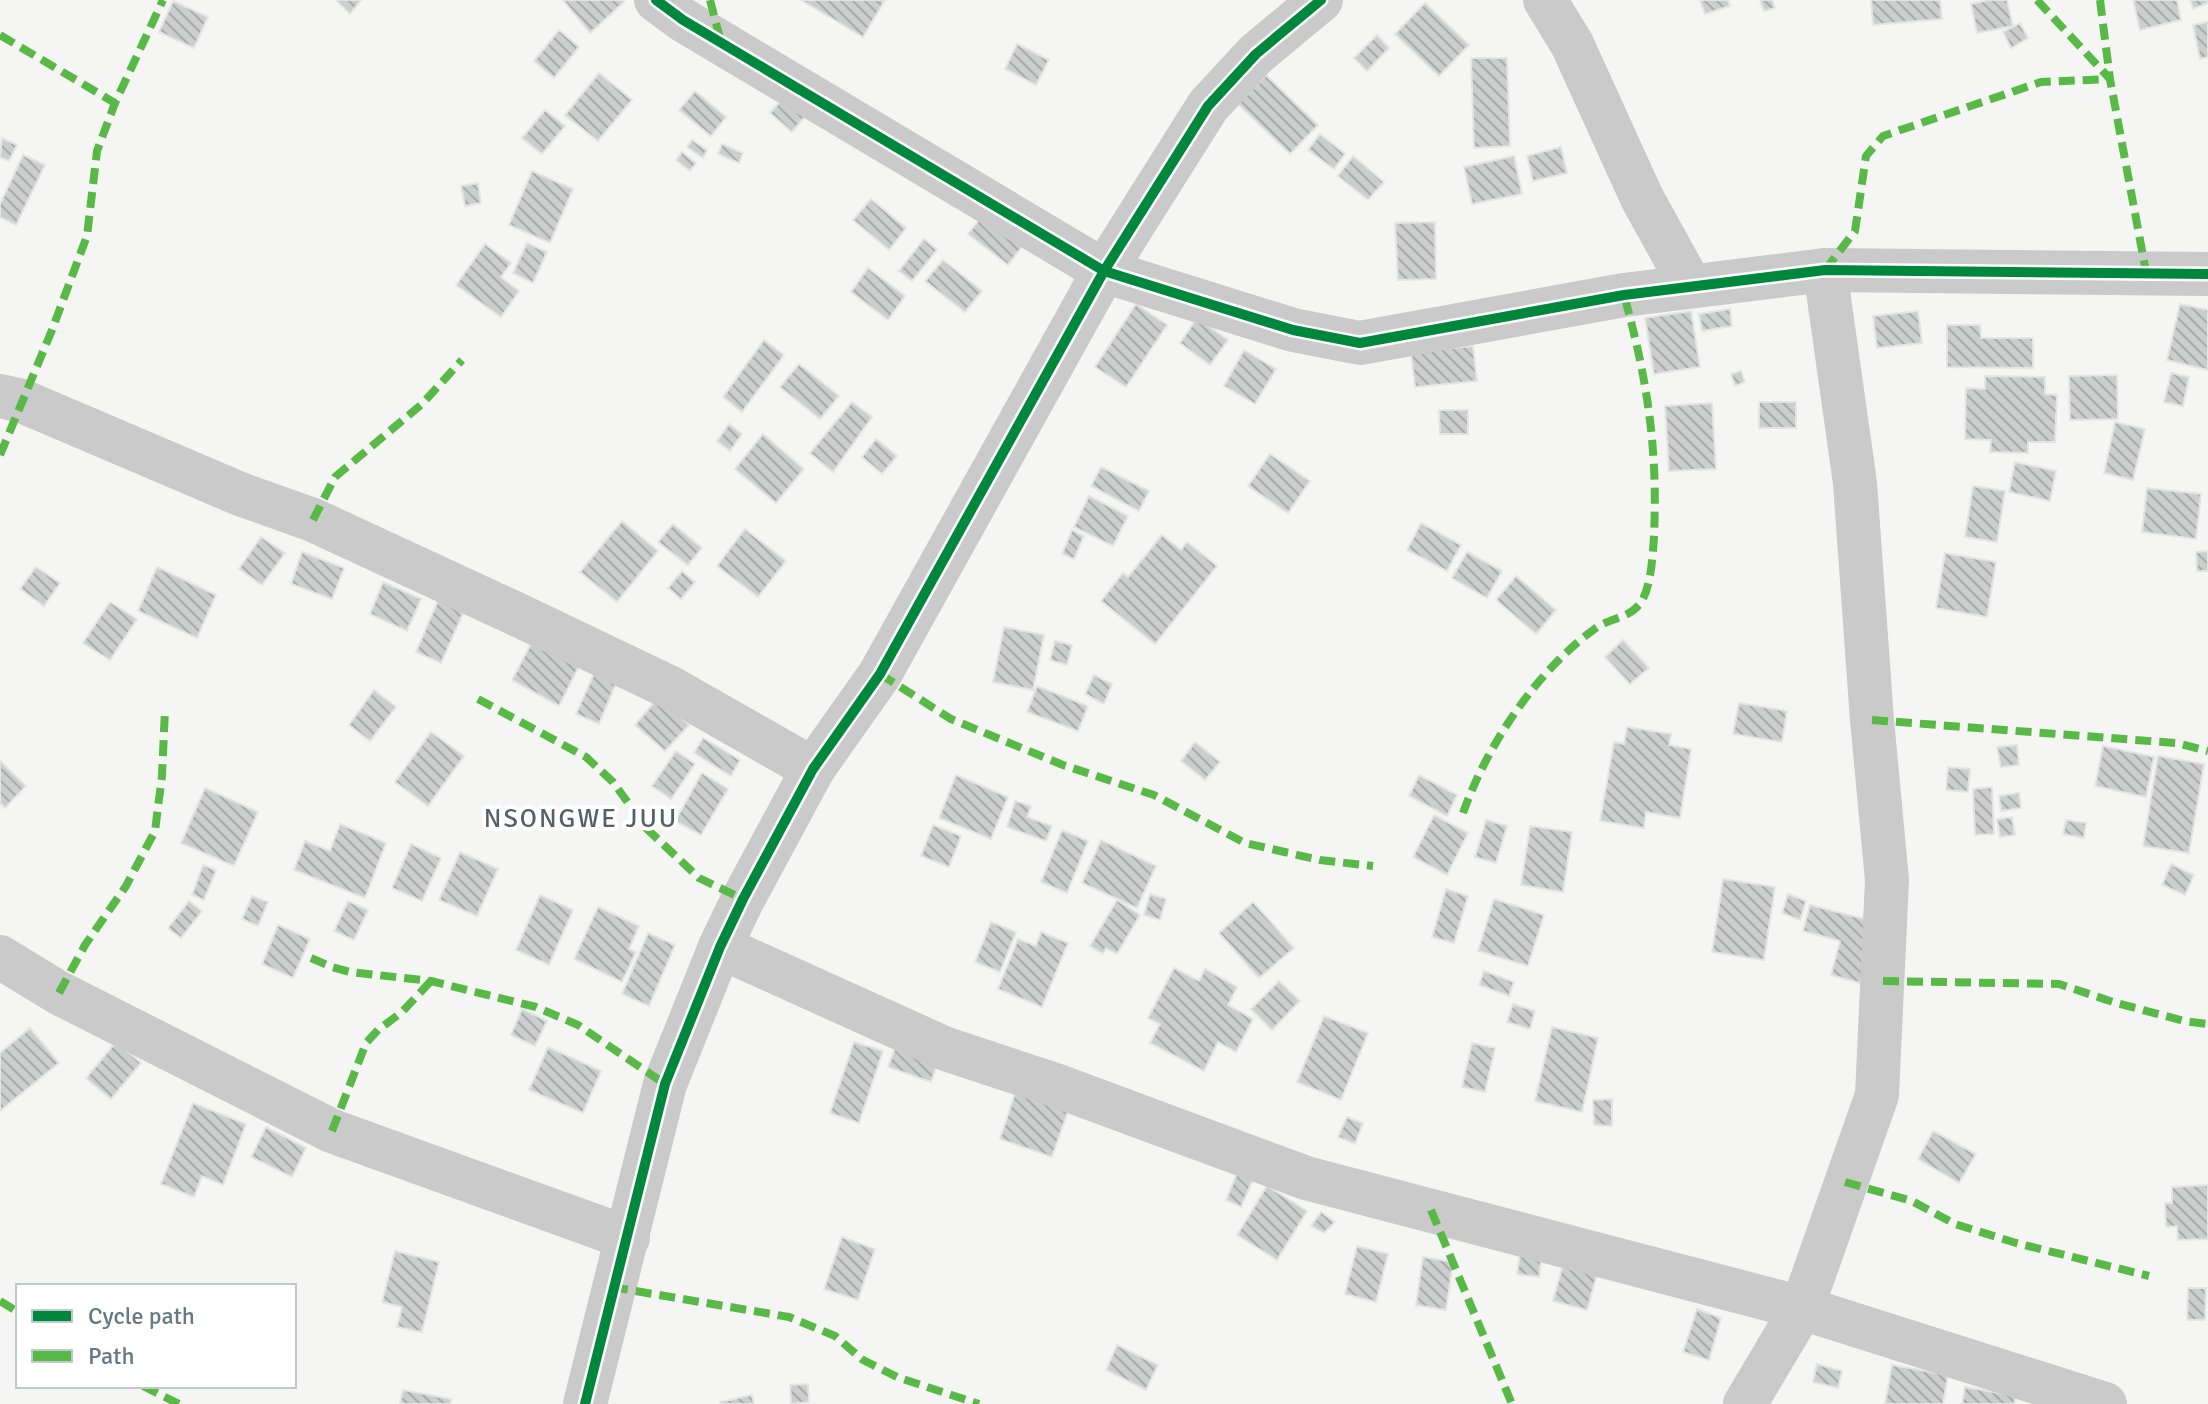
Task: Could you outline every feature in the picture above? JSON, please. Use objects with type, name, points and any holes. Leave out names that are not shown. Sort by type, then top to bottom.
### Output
[{"type":"street","points":[[656,0],[683,20],[1104,271],[1293,330],[1360,343],[1624,295],[1825,270],[2208,274]]},
{"type":"street","points":[[585,1404],[665,1084],[720,947],[743,899],[813,769],[880,674],[1104,271],[1208,106],[1256,54],[1321,0]]},
{"type":"street","points":[[1545,0],[1572,44],[1642,198],[1690,285]]},
{"type":"street","points":[[1745,1404],[1802,1308],[1877,1095],[1887,880],[1855,483],[1825,270]]},
{"type":"street","points":[[0,396],[22,401],[240,494],[313,520],[671,688],[813,769]]},
{"type":"street","points":[[720,947],[946,1049],[1055,1085],[1306,1178],[1802,1308],[2105,1404]]},
{"type":"street","points":[[0,957],[59,993],[332,1131],[628,1238]]},
{"type":"building","points":[[336,0],[361,0],[350,14]]},
{"type":"building","points":[[563,0],[623,0],[624,2],[590,33]]},
{"type":"building","points":[[801,0],[885,0],[863,37]]},
{"type":"building","points":[[1700,0],[1728,0],[1730,6],[1705,14]]},
{"type":"building","points":[[1760,0],[1772,0],[1775,8],[1764,11]]},
{"type":"building","points":[[1871,0],[1940,0],[1942,19],[1873,25]]},
{"type":"building","points":[[2007,0],[2013,26],[1977,33],[1971,4]]},
{"type":"building","points":[[2133,0],[2177,0],[2181,20],[2140,30]]},
{"type":"building","points":[[2190,0],[2207,0],[2208,3],[2193,9]]},
{"type":"building","points":[[173,1],[208,17],[194,48],[159,32]]},
{"type":"building","points":[[1425,3],[1469,45],[1439,76],[1395,34]]},
{"type":"building","points":[[2208,22],[2208,57],[2200,59],[2193,25]]},
{"type":"building","points":[[2020,23],[2028,38],[2011,48],[2003,32]]},
{"type":"building","points":[[559,30],[579,47],[554,78],[534,61]]},
{"type":"building","points":[[1377,35],[1389,48],[1367,71],[1354,58]]},
{"type":"building","points":[[1017,44],[1049,60],[1036,85],[1005,69]]},
{"type":"building","points":[[1471,58],[1507,58],[1510,146],[1474,148]]},
{"type":"building","points":[[599,73],[632,100],[598,141],[565,115]]},
{"type":"building","points":[[1266,75],[1318,125],[1290,154],[1238,104]]},
{"type":"building","points":[[695,91],[726,117],[711,136],[679,110]]},
{"type":"building","points":[[788,93],[809,112],[792,132],[770,113]]},
{"type":"building","points":[[545,110],[565,126],[542,154],[522,138]]},
{"type":"building","points":[[1320,134],[1345,154],[1334,169],[1308,150]]},
{"type":"building","points":[[2,138],[17,145],[9,161],[0,157]]},
{"type":"building","points":[[692,140],[707,150],[703,158],[687,147]]},
{"type":"building","points":[[722,144],[743,153],[739,163],[718,154]]},
{"type":"building","points":[[1561,147],[1567,173],[1533,181],[1527,156]]},
{"type":"building","points":[[682,152],[696,163],[690,171],[676,160]]},
{"type":"building","points":[[23,155],[45,165],[16,225],[0,217],[0,204]]},
{"type":"building","points":[[1353,156],[1384,182],[1368,200],[1338,176]]},
{"type":"building","points":[[1514,156],[1522,194],[1472,204],[1464,167]]},
{"type":"building","points":[[532,171],[573,189],[550,243],[509,225]]},
{"type":"building","points":[[478,183],[481,203],[465,206],[461,186]]},
{"type":"building","points":[[871,199],[906,228],[889,250],[853,220]]},
{"type":"building","points":[[995,200],[1034,231],[1008,265],[968,234]]},
{"type":"building","points":[[1435,222],[1436,279],[1398,280],[1395,223]]},
{"type":"building","points":[[924,239],[937,250],[912,281],[899,271]]},
{"type":"building","points":[[527,243],[547,252],[533,283],[513,273]]},
{"type":"building","points":[[485,244],[511,263],[501,277],[519,291],[501,317],[456,285]]},
{"type":"building","points":[[943,260],[982,291],[965,312],[925,281]]},
{"type":"building","points":[[868,268],[905,296],[888,320],[851,292]]},
{"type":"building","points":[[1136,304],[1167,325],[1126,387],[1095,367]]},
{"type":"building","points":[[2180,304],[2208,310],[2208,370],[2167,360]]},
{"type":"building","points":[[1730,309],[1732,326],[1702,331],[1699,314]]},
{"type":"building","points":[[1691,311],[1700,367],[1654,374],[1645,318]]},
{"type":"building","points":[[1918,311],[1922,343],[1877,348],[1873,316]]},
{"type":"building","points":[[1197,318],[1228,340],[1210,365],[1180,343]]},
{"type":"building","points":[[1947,325],[1980,325],[1981,338],[2033,338],[2033,368],[1947,367]]},
{"type":"building","points":[[764,340],[784,355],[742,412],[723,397]]},
{"type":"building","points":[[1473,346],[1477,381],[1415,387],[1411,352]]},
{"type":"building","points":[[1244,350],[1276,369],[1255,404],[1224,386]]},
{"type":"building","points":[[799,364],[839,396],[820,419],[780,387]]},
{"type":"building","points":[[1741,371],[1745,382],[1735,386],[1731,374]]},
{"type":"building","points":[[2171,373],[2189,377],[2183,406],[2164,402]]},
{"type":"building","points":[[2117,375],[2118,419],[2070,420],[2069,376]]},
{"type":"building","points":[[1985,376],[2045,377],[2045,394],[2057,395],[2055,442],[2028,442],[2028,453],[1990,452],[1991,440],[1965,439],[1966,388],[1985,389]]},
{"type":"building","points":[[852,402],[872,417],[833,472],[810,453]]},
{"type":"building","points":[[1759,402],[1796,402],[1796,428],[1759,428]]},
{"type":"building","points":[[1712,403],[1716,469],[1669,471],[1665,406]]},
{"type":"building","points":[[1439,410],[1468,410],[1468,434],[1440,434]]},
{"type":"building","points":[[2115,422],[2145,429],[2133,480],[2104,473]]},
{"type":"building","points":[[729,424],[742,434],[730,451],[717,441]]},
{"type":"building","points":[[763,434],[804,469],[776,503],[735,469]]},
{"type":"building","points":[[876,439],[897,456],[882,474],[862,457]]},
{"type":"building","points":[[1270,454],[1310,481],[1288,513],[1248,486]]},
{"type":"building","points":[[2015,462],[2056,471],[2050,501],[2009,492]]},
{"type":"building","points":[[1101,467],[1149,491],[1139,511],[1091,486]]},
{"type":"building","points":[[1973,486],[2005,491],[1997,542],[1965,537]]},
{"type":"building","points":[[2147,488],[2201,494],[2196,539],[2142,532]]},
{"type":"building","points":[[1089,496],[1128,516],[1113,546],[1074,527]]},
{"type":"building","points":[[622,521],[658,551],[617,602],[580,572]]},
{"type":"building","points":[[1421,523],[1461,545],[1447,571],[1407,550]]},
{"type":"building","points":[[673,524],[702,548],[688,565],[658,542]]},
{"type":"building","points":[[745,529],[786,561],[758,597],[717,566]]},
{"type":"building","points":[[1072,530],[1084,536],[1074,559],[1062,554]]},
{"type":"building","points":[[1162,535],[1181,550],[1187,542],[1217,566],[1155,644],[1101,601],[1123,573],[1128,577]]},
{"type":"building","points":[[261,537],[285,553],[262,585],[239,569]]},
{"type":"building","points":[[2208,551],[2208,571],[2197,571],[2196,552]]},
{"type":"building","points":[[302,552],[344,568],[332,599],[291,584]]},
{"type":"building","points":[[1467,552],[1502,571],[1487,598],[1452,578]]},
{"type":"building","points":[[1945,553],[1996,562],[1987,617],[1936,608]]},
{"type":"building","points":[[36,567],[60,583],[44,606],[20,589]]},
{"type":"building","points":[[157,567],[216,595],[197,638],[138,611]]},
{"type":"building","points":[[682,571],[695,582],[681,599],[668,588]]},
{"type":"building","points":[[1516,576],[1556,610],[1536,634],[1496,600]]},
{"type":"building","points":[[383,582],[421,599],[407,631],[370,614]]},
{"type":"building","points":[[439,598],[465,609],[441,663],[416,652]]},
{"type":"building","points":[[110,602],[137,619],[110,660],[83,643]]},
{"type":"building","points":[[1004,627],[1044,635],[1033,690],[993,682]]},
{"type":"building","points":[[535,636],[581,662],[559,706],[512,680]]},
{"type":"building","points":[[1623,640],[1649,668],[1630,684],[1605,657]]},
{"type":"building","points":[[1055,641],[1072,645],[1067,665],[1050,660]]},
{"type":"building","points":[[597,667],[619,676],[599,724],[576,714]]},
{"type":"building","points":[[1094,675],[1112,684],[1104,704],[1085,694]]},
{"type":"building","points":[[1037,686],[1088,706],[1078,731],[1027,712]]},
{"type":"building","points":[[374,690],[396,707],[370,741],[349,725]]},
{"type":"building","points":[[658,698],[689,725],[665,751],[635,725]]},
{"type":"building","points":[[1739,703],[1787,711],[1782,742],[1733,734]]},
{"type":"building","points":[[1627,727],[1671,734],[1669,745],[1691,749],[1680,818],[1646,812],[1644,828],[1600,821],[1614,742],[1624,744]]},
{"type":"building","points":[[431,732],[464,756],[428,806],[395,782]]},
{"type":"building","points":[[703,738],[740,760],[731,776],[694,753]]},
{"type":"building","points":[[1195,742],[1220,762],[1205,780],[1181,761]]},
{"type":"building","points":[[2017,745],[2019,765],[2001,767],[1997,747]]},
{"type":"building","points":[[2103,746],[2154,757],[2146,797],[2095,786]]},
{"type":"building","points":[[676,751],[695,764],[671,799],[652,786]]},
{"type":"building","points":[[2158,756],[2204,764],[2189,853],[2143,846]]},
{"type":"building","points":[[0,761],[26,786],[5,808],[0,803]]},
{"type":"building","points":[[1948,767],[1970,769],[1968,792],[1946,790]]},
{"type":"building","points":[[702,773],[728,789],[701,835],[675,821]]},
{"type":"building","points":[[956,775],[1008,797],[991,839],[939,818]]},
{"type":"building","points":[[1419,775],[1457,795],[1447,816],[1409,796]]},
{"type":"building","points":[[1992,787],[1994,834],[1975,835],[1973,789]]},
{"type":"building","points":[[205,788],[258,812],[234,866],[181,843]]},
{"type":"building","points":[[2019,793],[2021,808],[2001,811],[1999,796]]},
{"type":"building","points":[[1015,801],[1031,806],[1027,817],[1052,826],[1046,841],[1007,827]]},
{"type":"building","points":[[1434,815],[1468,833],[1447,875],[1413,857]]},
{"type":"building","points":[[2012,817],[2015,835],[2000,837],[1997,819]]},
{"type":"building","points":[[1486,820],[1507,826],[1496,863],[1475,857]]},
{"type":"building","points":[[2066,820],[2086,823],[2084,838],[2063,834]]},
{"type":"building","points":[[340,824],[386,843],[365,898],[294,870],[305,841],[330,851]]},
{"type":"building","points":[[933,825],[961,836],[949,867],[921,856]]},
{"type":"building","points":[[1530,826],[1572,832],[1563,892],[1521,885]]},
{"type":"building","points":[[1062,830],[1088,841],[1067,893],[1041,882]]},
{"type":"building","points":[[1101,840],[1156,866],[1137,908],[1082,883]]},
{"type":"building","points":[[411,844],[441,858],[422,901],[392,888]]},
{"type":"building","points":[[460,852],[498,869],[477,916],[439,900]]},
{"type":"building","points":[[2171,864],[2194,875],[2185,895],[2162,885]]},
{"type":"building","points":[[203,865],[216,870],[204,900],[192,895]]},
{"type":"building","points":[[1723,879],[1775,887],[1764,960],[1712,952]]},
{"type":"building","points":[[1446,889],[1468,896],[1454,943],[1432,937]]},
{"type":"building","points":[[1150,894],[1166,899],[1160,920],[1144,915]]},
{"type":"building","points":[[1788,894],[1806,901],[1800,920],[1782,913]]},
{"type":"building","points":[[540,895],[573,910],[549,965],[516,950]]},
{"type":"building","points":[[252,896],[268,902],[258,926],[242,919]]},
{"type":"building","points":[[1494,899],[1544,915],[1528,966],[1478,951]]},
{"type":"building","points":[[1117,900],[1140,915],[1117,954],[1106,948],[1103,954],[1090,946]]},
{"type":"building","points":[[189,901],[202,911],[181,938],[168,928]]},
{"type":"building","points":[[348,901],[368,910],[354,940],[334,931]]},
{"type":"building","points":[[1253,902],[1294,948],[1259,978],[1219,933]]},
{"type":"building","points":[[1810,905],[1876,922],[1860,983],[1831,975],[1840,941],[1803,931]]},
{"type":"building","points":[[598,907],[639,926],[629,949],[636,952],[622,982],[574,959]]},
{"type":"building","points":[[991,922],[1016,932],[1000,972],[975,962]]},
{"type":"building","points":[[278,925],[310,939],[293,978],[262,964]]},
{"type":"building","points":[[1041,932],[1068,943],[1042,1007],[998,989],[1018,939],[1036,946]]},
{"type":"building","points":[[648,933],[675,945],[649,1006],[622,994]]},
{"type":"building","points":[[1174,968],[1199,981],[1205,969],[1237,987],[1228,1005],[1253,1019],[1236,1052],[1218,1042],[1204,1071],[1150,1043],[1160,1024],[1148,1018]]},
{"type":"building","points":[[1484,971],[1514,982],[1509,996],[1479,985]]},
{"type":"building","points":[[1279,981],[1300,1001],[1272,1030],[1251,1009]]},
{"type":"building","points":[[1513,1004],[1535,1011],[1530,1029],[1507,1022]]},
{"type":"building","points":[[522,1009],[547,1021],[535,1046],[511,1035]]},
{"type":"building","points":[[1324,1016],[1368,1033],[1341,1100],[1297,1082]]},
{"type":"building","points":[[1552,1027],[1598,1038],[1582,1112],[1535,1101]]},
{"type":"building","points":[[30,1028],[59,1063],[0,1111],[0,1053]]},
{"type":"building","points":[[116,1042],[141,1063],[111,1099],[86,1078]]},
{"type":"building","points":[[854,1042],[883,1051],[859,1123],[830,1113]]},
{"type":"building","points":[[1472,1043],[1495,1048],[1485,1092],[1462,1087]]},
{"type":"building","points":[[896,1046],[938,1061],[931,1082],[888,1067]]},
{"type":"building","points":[[548,1047],[601,1071],[583,1113],[529,1090]]},
{"type":"building","points":[[1015,1093],[1068,1111],[1052,1157],[1000,1139]]},
{"type":"building","points":[[1612,1099],[1612,1126],[1594,1125],[1593,1100]]},
{"type":"building","points":[[193,1103],[246,1124],[223,1185],[202,1176],[194,1197],[161,1184]]},
{"type":"building","points":[[1347,1117],[1363,1123],[1355,1144],[1338,1137]]},
{"type":"building","points":[[266,1127],[306,1148],[292,1177],[251,1157]]},
{"type":"building","points":[[1933,1131],[1976,1154],[1959,1183],[1918,1159]]},
{"type":"building","points":[[1240,1166],[1256,1173],[1241,1207],[1226,1200]]},
{"type":"building","points":[[2208,1185],[2208,1239],[2178,1240],[2177,1226],[2166,1227],[2165,1203],[2172,1203],[2172,1187]]},
{"type":"building","points":[[1267,1186],[1307,1211],[1277,1260],[1237,1235]]},
{"type":"building","points":[[1321,1212],[1335,1222],[1324,1233],[1311,1226]]},
{"type":"building","points":[[842,1237],[875,1249],[858,1300],[824,1289]]},
{"type":"building","points":[[1522,1242],[1543,1245],[1539,1277],[1517,1274]]},
{"type":"building","points":[[1357,1246],[1388,1254],[1376,1302],[1345,1294]]},
{"type":"building","points":[[1567,1250],[1601,1260],[1587,1310],[1553,1301]]},
{"type":"building","points":[[395,1251],[439,1262],[422,1332],[397,1327],[402,1307],[382,1302]]},
{"type":"building","points":[[1423,1257],[1453,1262],[1446,1310],[1416,1305]]},
{"type":"building","points":[[2188,1288],[2206,1288],[2205,1320],[2187,1320]]},
{"type":"building","points":[[1697,1309],[1721,1318],[1709,1360],[1683,1352]]},
{"type":"building","points":[[1117,1345],[1158,1365],[1146,1390],[1106,1370]]},
{"type":"building","points":[[1817,1364],[1842,1371],[1838,1388],[1813,1382]]},
{"type":"building","points":[[1892,1365],[1948,1375],[1943,1404],[1885,1404]]},
{"type":"building","points":[[808,1384],[809,1402],[791,1404],[790,1385]]},
{"type":"building","points":[[1965,1387],[2016,1396],[2014,1404],[1962,1404]]},
{"type":"building","points":[[403,1390],[451,1399],[450,1404],[400,1404]]},
{"type":"building","points":[[752,1395],[754,1404],[720,1402]]},
{"type":"marked path","points":[[0,455],[87,236],[97,151],[115,103],[163,0]]},
{"type":"marked path","points":[[710,0],[721,42]]},
{"type":"marked path","points":[[2037,0],[2110,79]]},
{"type":"marked path","points":[[2100,0],[2110,79],[2146,272]]},
{"type":"marked path","points":[[0,35],[115,103]]},
{"type":"marked path","points":[[1825,270],[1855,231],[1866,156],[1883,136],[2041,82],[2110,79]]},
{"type":"marked path","points":[[1463,813],[1500,736],[1534,687],[1574,645],[1596,628],[1634,610],[1646,591],[1654,535],[1652,443],[1645,384],[1624,295]]},
{"type":"marked path","points":[[313,520],[335,477],[422,404],[462,360]]},
{"type":"marked path","points":[[880,674],[951,719],[1063,765],[1154,795],[1245,843],[1320,860],[1373,866]]},
{"type":"marked path","points":[[478,699],[586,757],[613,782],[647,829],[699,878],[743,899]]},
{"type":"marked path","points":[[59,993],[85,945],[126,886],[155,831],[162,776],[165,709]]},
{"type":"marked path","points":[[1872,720],[2176,743],[2208,751]]},
{"type":"marked path","points":[[311,958],[350,972],[431,981],[536,1007],[578,1025],[665,1084]]},
{"type":"marked path","points":[[332,1131],[366,1043],[402,1012],[431,981]]},
{"type":"marked path","points":[[1883,981],[2059,984],[2113,1002],[2184,1021],[2208,1024]]},
{"type":"marked path","points":[[1845,1182],[1912,1201],[1955,1224],[2016,1243],[2149,1276]]},
{"type":"marked path","points":[[1431,1210],[1512,1404]]},
{"type":"marked path","points":[[612,1287],[789,1317],[835,1336],[863,1360],[897,1377],[979,1404]]},
{"type":"marked path","points":[[0,1301],[16,1311]]},
{"type":"marked path","points":[[147,1388],[179,1404]]},
{"type":"cycle path","points":[[656,0],[683,20],[1104,271],[1293,330],[1360,343],[1624,295],[1825,270],[2208,274]]},
{"type":"cycle path","points":[[585,1404],[665,1084],[720,947],[743,899],[813,769],[880,674],[1104,271],[1208,106],[1256,54],[1321,0]]},
{"type":"district","name":"NSONGWE JUU","points":[[581,818]]}]
